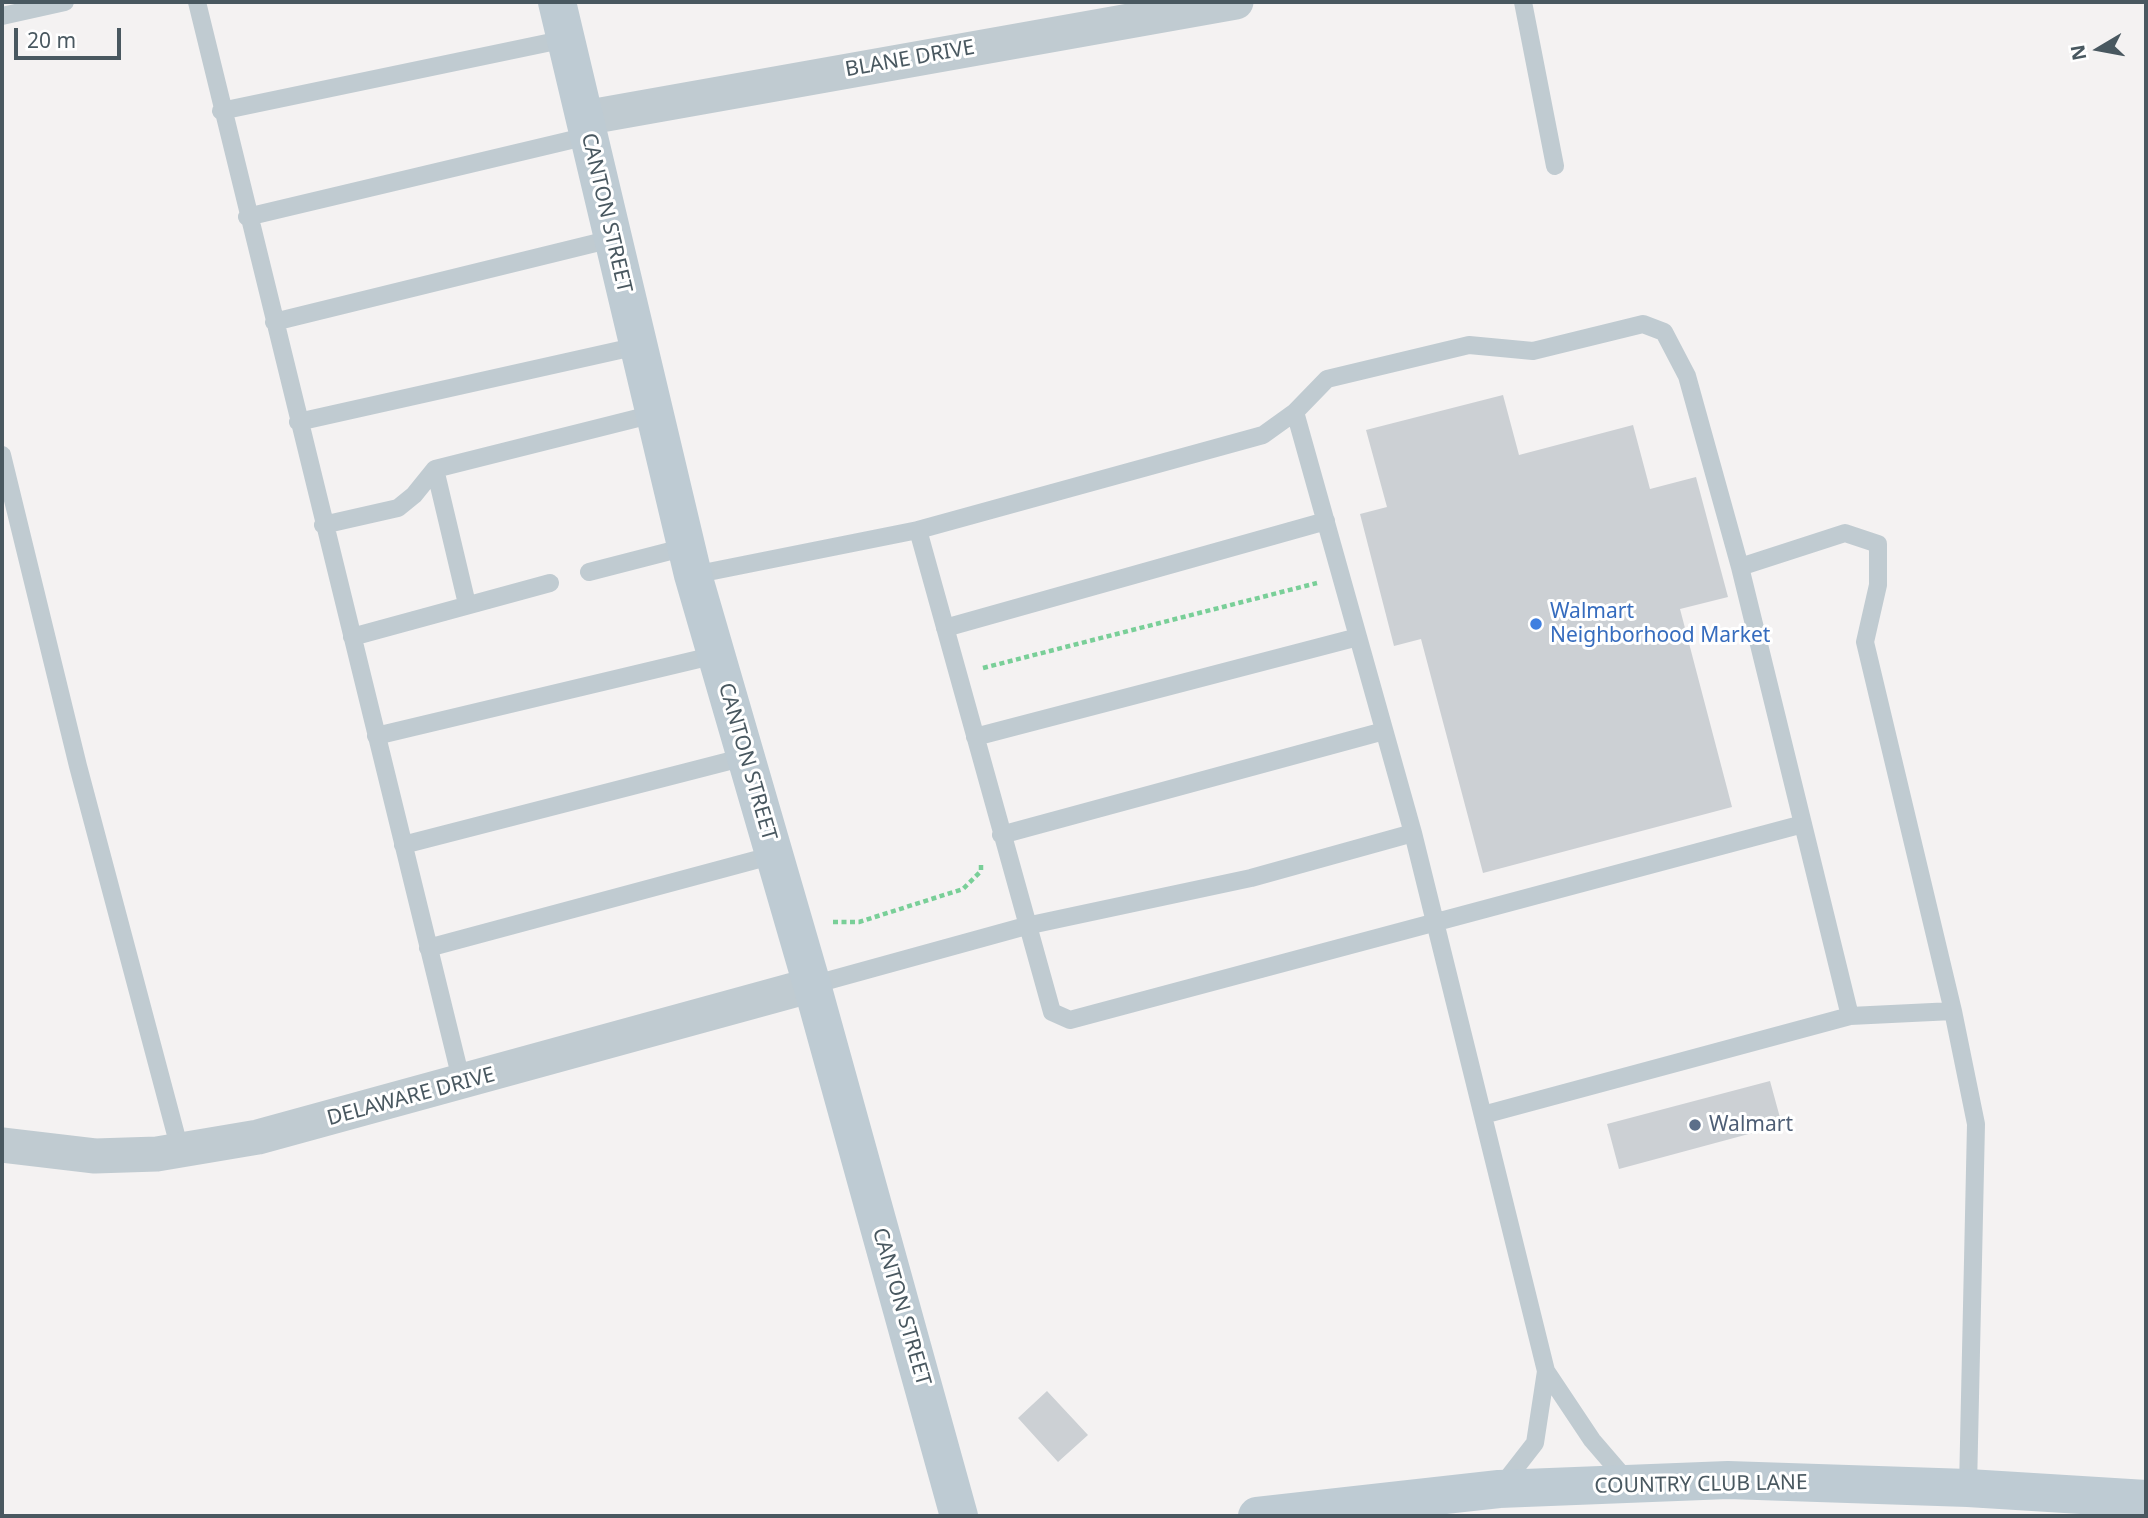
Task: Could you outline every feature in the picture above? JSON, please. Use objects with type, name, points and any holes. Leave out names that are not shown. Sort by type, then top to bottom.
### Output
[{"type":"main road","name":"CANTON STREET","points":[[557,2],[689,561],[959,1516]]},
{"type":"main road","name":"COUNTRY CLUB LANE","points":[[1258,1516],[1499,1489],[1728,1480],[1968,1488],[2146,1499]]},
{"type":"street","name":"BLANE DRIVE","points":[[586,127],[1236,2]]},
{"type":"street","name":"DELAWARE DRIVE","points":[[2,1144],[95,1156],[180,1150],[258,1137],[811,985]]},
{"type":"lane","points":[[2,16],[65,2]]},
{"type":"lane","points":[[197,2],[221,111],[462,1083]]},
{"type":"lane","points":[[1523,2],[1555,166]]},
{"type":"lane","points":[[221,111],[566,39]]},
{"type":"lane","points":[[247,217],[586,127]]},
{"type":"lane","points":[[274,322],[612,239]]},
{"type":"lane","points":[[589,572],[918,530],[1263,435],[1295,412],[1327,380],[1469,345],[1533,351],[1643,324],[1664,332],[1687,376],[1740,567],[1850,1016]]},
{"type":"lane","points":[[298,422],[638,346]]},
{"type":"lane","points":[[1295,412],[1413,833],[1546,1371],[1592,1440],[1630,1485]]},
{"type":"lane","points":[[323,525],[398,508],[414,495],[435,469],[654,414]]},
{"type":"lane","points":[[2,455],[78,766],[180,1150]]},
{"type":"lane","points":[[435,469],[467,604]]},
{"type":"lane","points":[[945,628],[1326,521]]},
{"type":"lane","points":[[918,530],[1052,1012],[1070,1020],[1803,824]]},
{"type":"lane","points":[[1740,567],[1845,533],[1878,544],[1878,585],[1865,642],[1953,1011],[1976,1124],[1968,1488]]},
{"type":"lane","points":[[352,637],[550,583]]},
{"type":"lane","points":[[975,737],[1358,637]]},
{"type":"lane","points":[[376,736],[716,655]]},
{"type":"lane","points":[[1001,835],[1384,731]]},
{"type":"lane","points":[[403,845],[745,757]]},
{"type":"lane","points":[[811,985],[1026,926],[1251,877],[1413,833]]},
{"type":"lane","points":[[428,948],[774,855]]},
{"type":"lane","points":[[1483,1115],[1850,1016],[1953,1011]]},
{"type":"lane","points":[[1499,1489],[1535,1443],[1546,1371]]},
{"type":"building","name":"Walmart Neighborhood Market","points":[[1503,395],[1519,455],[1633,425],[1650,489],[1696,477],[1728,597],[1680,609],[1732,807],[1483,873],[1421,639],[1394,646],[1360,514],[1387,507],[1366,430]]},
{"type":"building","name":"Walmart","points":[[1770,1081],[1782,1125],[1619,1169],[1607,1124]]},
{"type":"building","points":[[1047,1391],[1088,1435],[1058,1462],[1018,1418]]},
{"type":"place","name":"Walmart Neighborhood Market","points":[[1536,624]]},
{"type":"place","name":"Walmart","points":[[1695,1125]]}]
